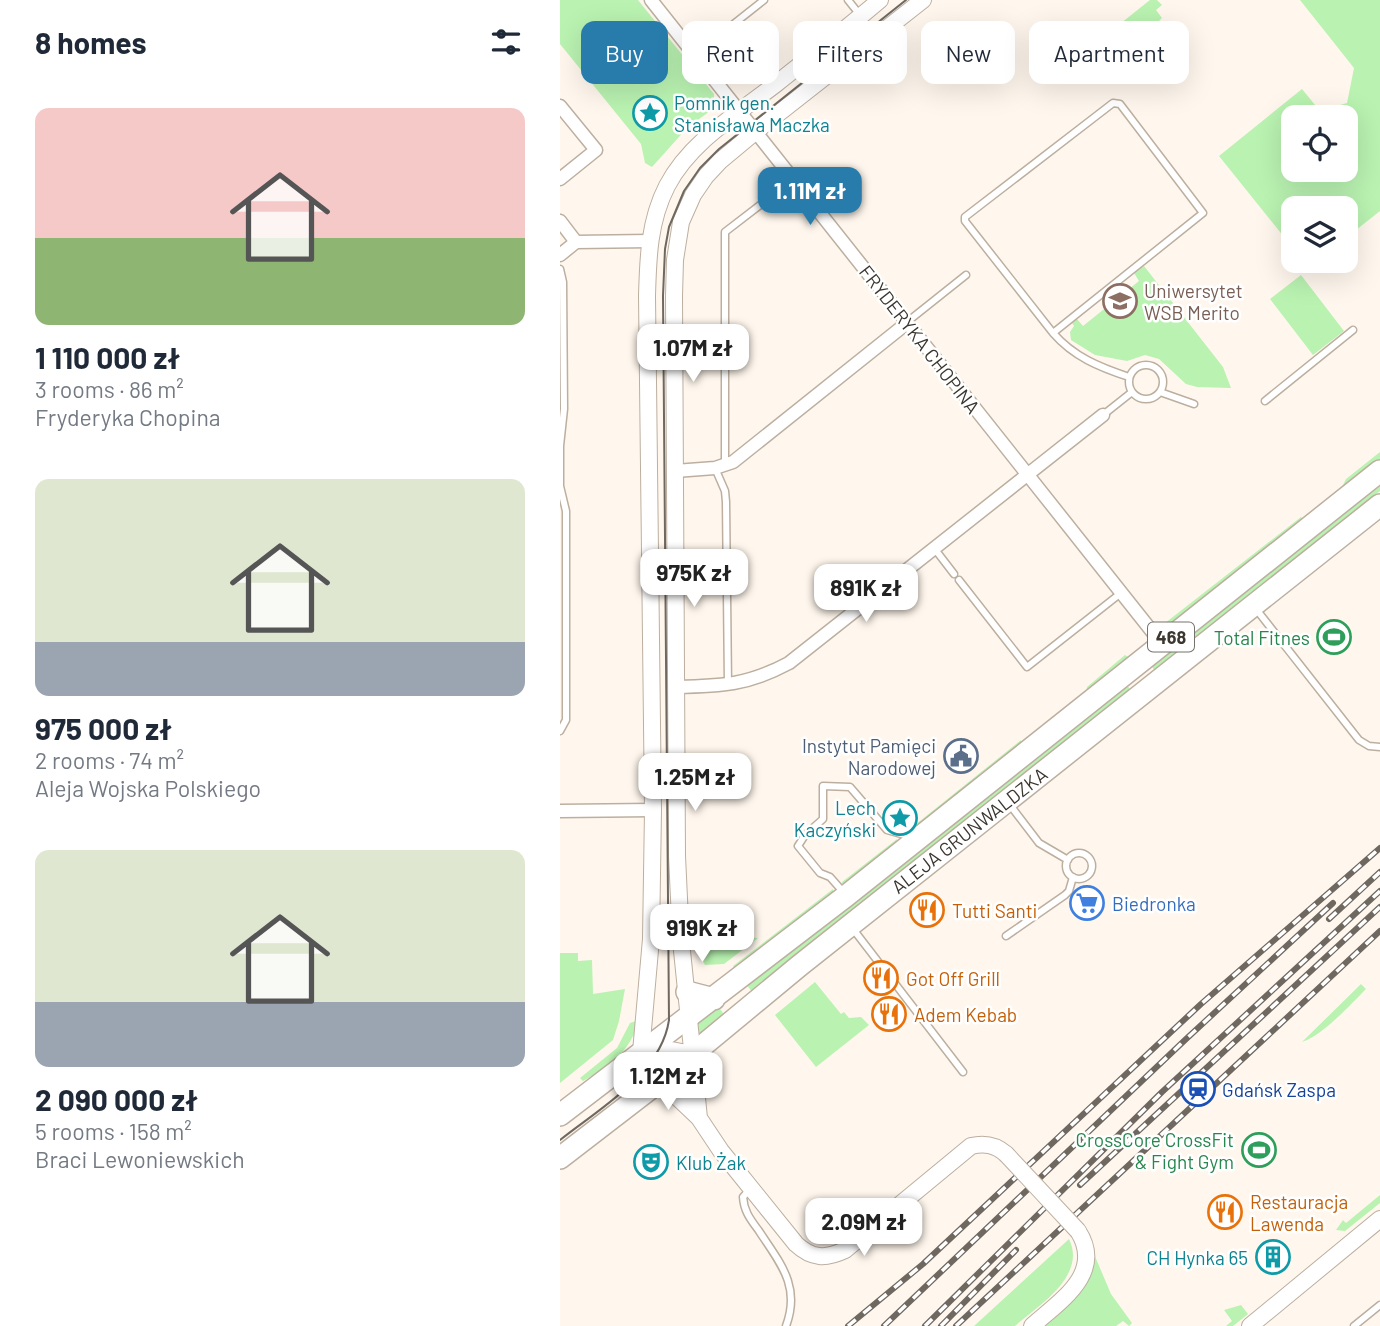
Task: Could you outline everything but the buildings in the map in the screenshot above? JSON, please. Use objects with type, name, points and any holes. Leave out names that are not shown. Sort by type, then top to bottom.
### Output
[{"type":"main road","name":"ALEJA GRUNWALDZKA","points":[[560,1115],[846,897],[1380,471]]},
{"type":"main road","name":"ALEJA GRUNWALDZKA","points":[[560,1158],[856,932],[1007,801],[1380,505]]},
{"type":"main road","points":[[687,992],[714,999]]},
{"type":"street","name":"FRYDERYKA CHOPINA","points":[[651,0],[1162,644]]},
{"type":"street","points":[[692,1055],[661,1048],[641,1052],[651,939],[653,810],[647,296],[650,242],[661,199],[679,167],[703,142],[740,111],[880,0]]},
{"type":"street","points":[[699,1118],[678,899],[675,260],[681,222],[693,195],[720,161],[923,0]]},
{"type":"street","points":[[560,106],[596,150],[560,178]]},
{"type":"street","points":[[560,221],[576,242]]},
{"type":"street","points":[[560,255],[576,242],[650,242]]},
{"type":"street","points":[[675,471],[733,462],[907,323]]},
{"type":"street","points":[[676,687],[728,685],[754,680],[789,663],[1103,415]]},
{"type":"street","points":[[560,811],[653,810]]},
{"type":"street","points":[[660,1081],[699,1118],[709,1135],[796,1244],[805,1252],[825,1257],[845,1250],[971,1146],[998,1147],[1078,1231],[1086,1254],[1084,1273],[1071,1292],[1032,1326]]},
{"type":"street","points":[[1250,1326],[1380,1219]]},
{"type":"lane","points":[[737,21],[764,0]]},
{"type":"lane","points":[[848,0],[861,16]]},
{"type":"lane","points":[[1053,333],[1203,213],[1120,104],[1113,103],[965,217],[965,221],[1053,333],[1076,355],[1129,377]]},
{"type":"lane","points":[[728,685],[726,502],[720,466],[725,232],[794,179]]},
{"type":"lane","points":[[560,269],[563,282],[564,397],[560,486],[566,511],[566,720],[560,731]]},
{"type":"lane","points":[[907,323],[965,275]]},
{"type":"lane","points":[[1265,401],[1353,330]]},
{"type":"lane","points":[[1129,377],[1140,366],[1156,368],[1162,376],[1160,392]]},
{"type":"lane","points":[[1129,377],[1132,392]]},
{"type":"lane","points":[[1132,392],[1146,399],[1160,392],[1195,404]]},
{"type":"lane","points":[[1103,415],[1132,392]]},
{"type":"lane","points":[[934,548],[1027,667],[1121,592]]},
{"type":"lane","points":[[1252,605],[1359,740],[1369,746],[1380,747]]},
{"type":"lane","points":[[846,897],[836,881],[820,873],[798,846],[804,835],[823,819],[823,786],[850,787],[887,830],[909,835],[916,841]]},
{"type":"lane","points":[[1007,801],[1040,843],[1068,860]]},
{"type":"lane","points":[[1080,853],[1092,863],[1091,871],[1087,877],[1073,877],[1068,871],[1068,860],[1080,853]]},
{"type":"lane","points":[[1006,936],[1065,895],[1073,877]]},
{"type":"lane","points":[[856,932],[962,1072]]},
{"type":"lane","points":[[752,1187],[743,1198],[744,1209],[779,1262],[791,1286],[792,1311],[786,1326]]},
{"type":"lane","points":[[1354,1326],[1380,1306]]},
{"type":"green space","points":[[560,0],[638,0],[655,21],[581,21],[581,70],[560,44]]},
{"type":"green space","points":[[1150,0],[1157,0],[1162,5],[1156,10],[1162,18],[1158,21],[1124,21]]},
{"type":"green space","points":[[1300,0],[1380,0],[1380,211],[1358,228],[1358,196],[1281,196],[1281,233],[1219,156],[1281,106],[1281,182],[1358,182],[1358,105],[1340,105],[1347,103],[1354,68]]},
{"type":"green space","points":[[668,37],[682,54],[682,84],[706,84],[714,94],[714,108],[687,128],[652,167],[645,163],[641,144],[592,84],[668,84]]},
{"type":"green space","points":[[1302,89],[1315,105],[1282,105]]},
{"type":"green space","points":[[1144,266],[1223,367],[1231,388],[1186,384],[1159,359],[1145,355],[1127,361],[1095,355],[1071,340],[1070,332],[1074,326],[1072,323],[1077,319],[1083,326],[1139,281],[1134,273]]},
{"type":"green space","points":[[1301,275],[1344,331],[1313,355],[1270,299]]},
{"type":"green space","points":[[1380,452],[1380,459],[1340,491],[1346,479]]},
{"type":"green space","points":[[1380,483],[1380,491],[1155,671],[1150,664]]},
{"type":"green space","points":[[1301,517],[1303,520],[1171,626],[1160,627]]},
{"type":"green space","points":[[1125,655],[1130,658],[1086,693],[1087,687]]},
{"type":"green space","points":[[1126,684],[1130,689],[752,992],[747,985]]},
{"type":"green space","points":[[1021,740],[1021,745],[915,829],[910,829]]},
{"type":"green space","points":[[897,839],[896,844],[843,885],[842,882]]},
{"type":"green space","points":[[833,889],[833,894],[736,971],[733,966]]},
{"type":"green space","points":[[758,938],[724,964],[705,965],[693,943],[693,939]]},
{"type":"green space","points":[[560,953],[578,953],[578,961],[592,960],[593,994],[625,989],[613,1040],[560,1083]]},
{"type":"green space","points":[[815,982],[841,1014],[844,1012],[849,1018],[861,1017],[869,1025],[816,1067],[775,1015]]},
{"type":"green space","points":[[1361,984],[1366,989],[1344,1011],[1319,1033],[1302,1042]]},
{"type":"green space","points":[[718,1006],[725,1016],[698,1039],[695,1023]]},
{"type":"green space","points":[[639,1020],[625,1049],[602,1070],[583,1081],[580,1078],[617,1048],[630,1023]]},
{"type":"green space","points":[[1380,1195],[1380,1203],[1345,1231],[1336,1230],[1343,1220],[1346,1223]]},
{"type":"green space","points":[[1069,1239],[1073,1252],[1072,1265],[1058,1288],[1047,1299],[1015,1326],[974,1326]]},
{"type":"green space","points":[[1094,1254],[1111,1294],[1132,1323],[1129,1326],[1123,1321],[1116,1326],[1041,1326],[1069,1304],[1083,1288],[1089,1278]]},
{"type":"green space","points":[[1241,1305],[1248,1314],[1233,1326],[1226,1326],[1232,1321],[1224,1310]]},
{"type":"tram line","points":[[560,1140],[610,1102],[642,1073],[664,1039],[669,1020],[663,296],[669,227],[684,191],[700,168],[719,149],[906,0]]},
{"type":"railway","points":[[848,1326],[923,1264],[1201,1004],[1380,848]]},
{"type":"railway","points":[[1329,919],[1380,872]]},
{"type":"railway","points":[[925,1326],[1162,1092],[1380,891]]},
{"type":"railway","points":[[884,1326],[1333,903]]},
{"type":"railway","points":[[1080,1185],[1380,907]]},
{"type":"railway","points":[[956,1326],[1380,931]]},
{"type":"railway","points":[[941,1326],[1016,1250]]},
{"type":"place","name":"Pomnik gen. Stanisława Maczka","points":[[650,113]]},
{"type":"place","name":"Uniwersytet WSB Merito","points":[[1120,301]]},
{"type":"place","name":"Total Fitnes","points":[[1334,637]]},
{"type":"place","name":"Instytut Pamięci Narodowej","points":[[961,756]]},
{"type":"place","name":"Lech Kaczyński","points":[[900,818]]},
{"type":"place","name":"Biedronka","points":[[1087,903]]},
{"type":"place","name":"Tutti Santi","points":[[927,910]]},
{"type":"place","name":"Got Off Grill","points":[[881,978]]},
{"type":"place","name":"Adem Kebab","points":[[889,1014]]},
{"type":"place","name":"Gdańsk Zaspa","points":[[1198,1089]]},
{"type":"place","name":"CrossCore CrossFit & Fight Gym","points":[[1259,1150]]},
{"type":"place","name":"Klub Żak","points":[[651,1162]]},
{"type":"place","name":"Restauracja Lawenda","points":[[1225,1212]]},
{"type":"place","name":"CH Hynka 65","points":[[1273,1257]]}]
